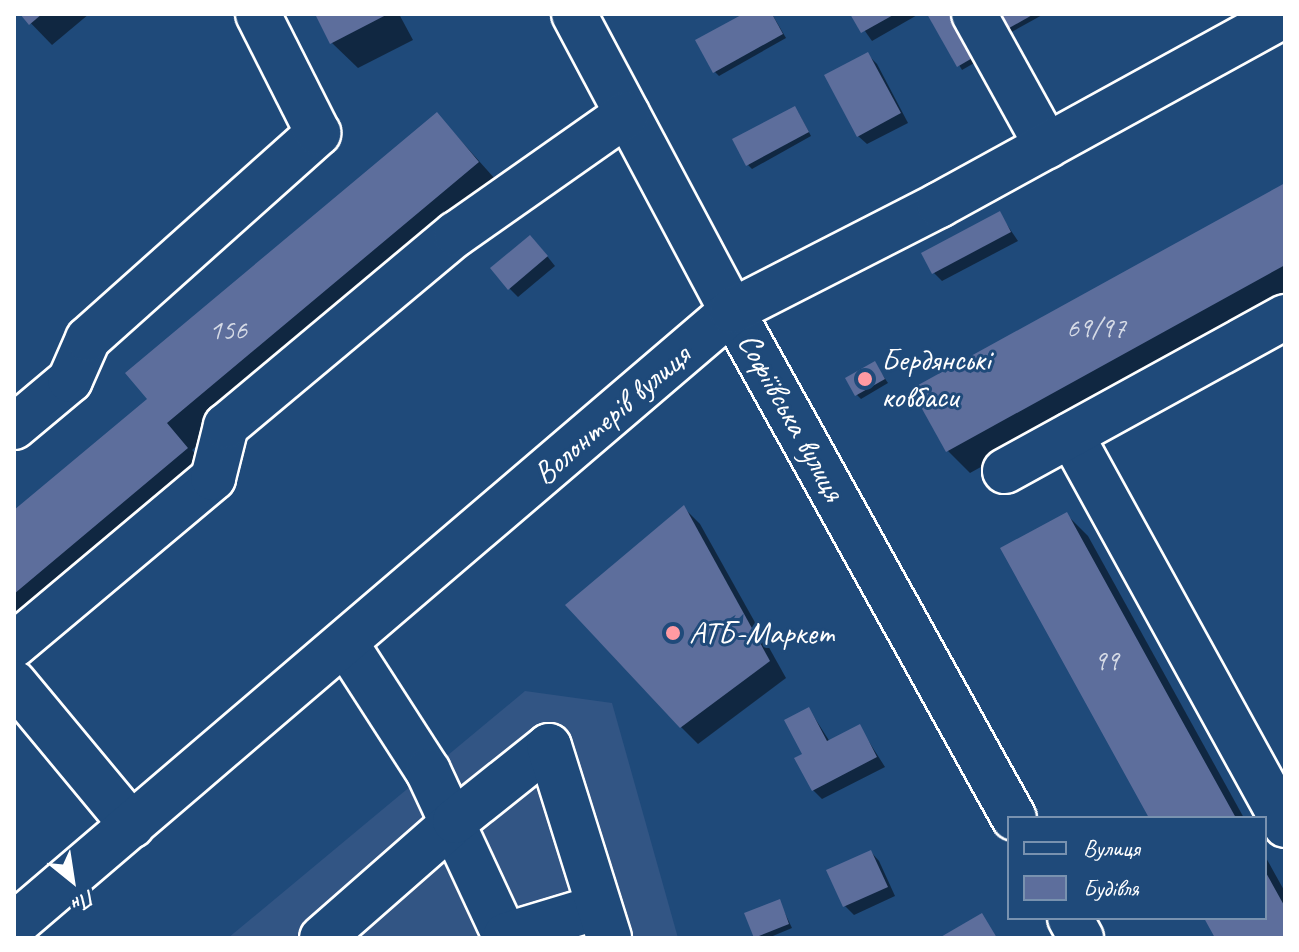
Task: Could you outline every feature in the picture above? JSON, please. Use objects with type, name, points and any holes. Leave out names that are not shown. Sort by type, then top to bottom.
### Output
[{"type":"street","points":[[14,427],[70,380],[88,339],[318,133],[258,14]]},
{"type":"street","name":"Софіївська вулиця","points":[[574,14],[732,311],[1013,816]]},
{"type":"street","points":[[974,14],[1047,146]]},
{"type":"street","name":"Волонтерів вулиця","points":[[14,925],[732,311],[1047,146],[1275,17]]},
{"type":"street","points":[[14,645],[213,478],[226,426],[456,234],[627,114]]},
{"type":"street","points":[[1005,471],[1285,317]]},
{"type":"street","points":[[1071,435],[1285,825]]},
{"type":"street","points":[[322,938],[455,821],[549,746],[604,922],[506,936],[455,821],[428,771],[346,644]]},
{"type":"street","points":[[14,683],[132,825]]},
{"type":"street","points":[[1071,920],[1081,938]]},
{"type":"shaded area","points":[[525,691],[612,703],[678,938],[228,938]]},
{"type":"building","points":[[20,14],[42,14],[29,25]]},
{"type":"building","points":[[315,14],[388,14],[330,44]]},
{"type":"building","points":[[743,14],[772,14],[783,34],[713,73],[695,40]]},
{"type":"building","points":[[850,14],[895,14],[861,33]]},
{"type":"building","points":[[927,14],[959,14],[981,53],[957,67]]},
{"type":"building","points":[[992,14],[1034,14],[1002,32]]},
{"type":"building","points":[[868,52],[901,113],[857,137],[824,75]]},
{"type":"building","points":[[795,106],[809,132],[746,166],[732,139]]},
{"type":"building","points":[[437,112],[479,162],[167,423],[188,448],[14,594],[14,510],[147,399],[125,373]]},
{"type":"building","points":[[1285,183],[1285,265],[946,452],[911,389]]},
{"type":"building","points":[[1000,211],[1011,232],[932,274],[921,253]]},
{"type":"building","points":[[530,235],[548,256],[508,290],[490,268]]},
{"type":"building","name":"Бердянські ковбаси","points":[[875,361],[885,379],[855,396],[845,378]]},
{"type":"building","name":"АТБ-Маркет","points":[[684,505],[770,661],[680,728],[565,605]]},
{"type":"building","points":[[1067,512],[1235,816],[1148,816],[1000,548]]},
{"type":"building","points":[[809,707],[827,741],[860,724],[877,757],[812,791],[794,758],[802,754],[784,720]]},
{"type":"building","points":[[871,850],[888,887],[843,907],[826,870]]},
{"type":"building","points":[[1267,875],[1285,907],[1285,938],[1215,938],[1205,920],[1267,920]]},
{"type":"building","points":[[780,899],[789,924],[754,938],[744,913]]},
{"type":"building","points":[[982,913],[997,938],[939,938]]},
{"type":"place","name":"Бердянські ковбаси","points":[[865,379]]},
{"type":"place","name":"АТБ-Маркет","points":[[673,633]]}]
